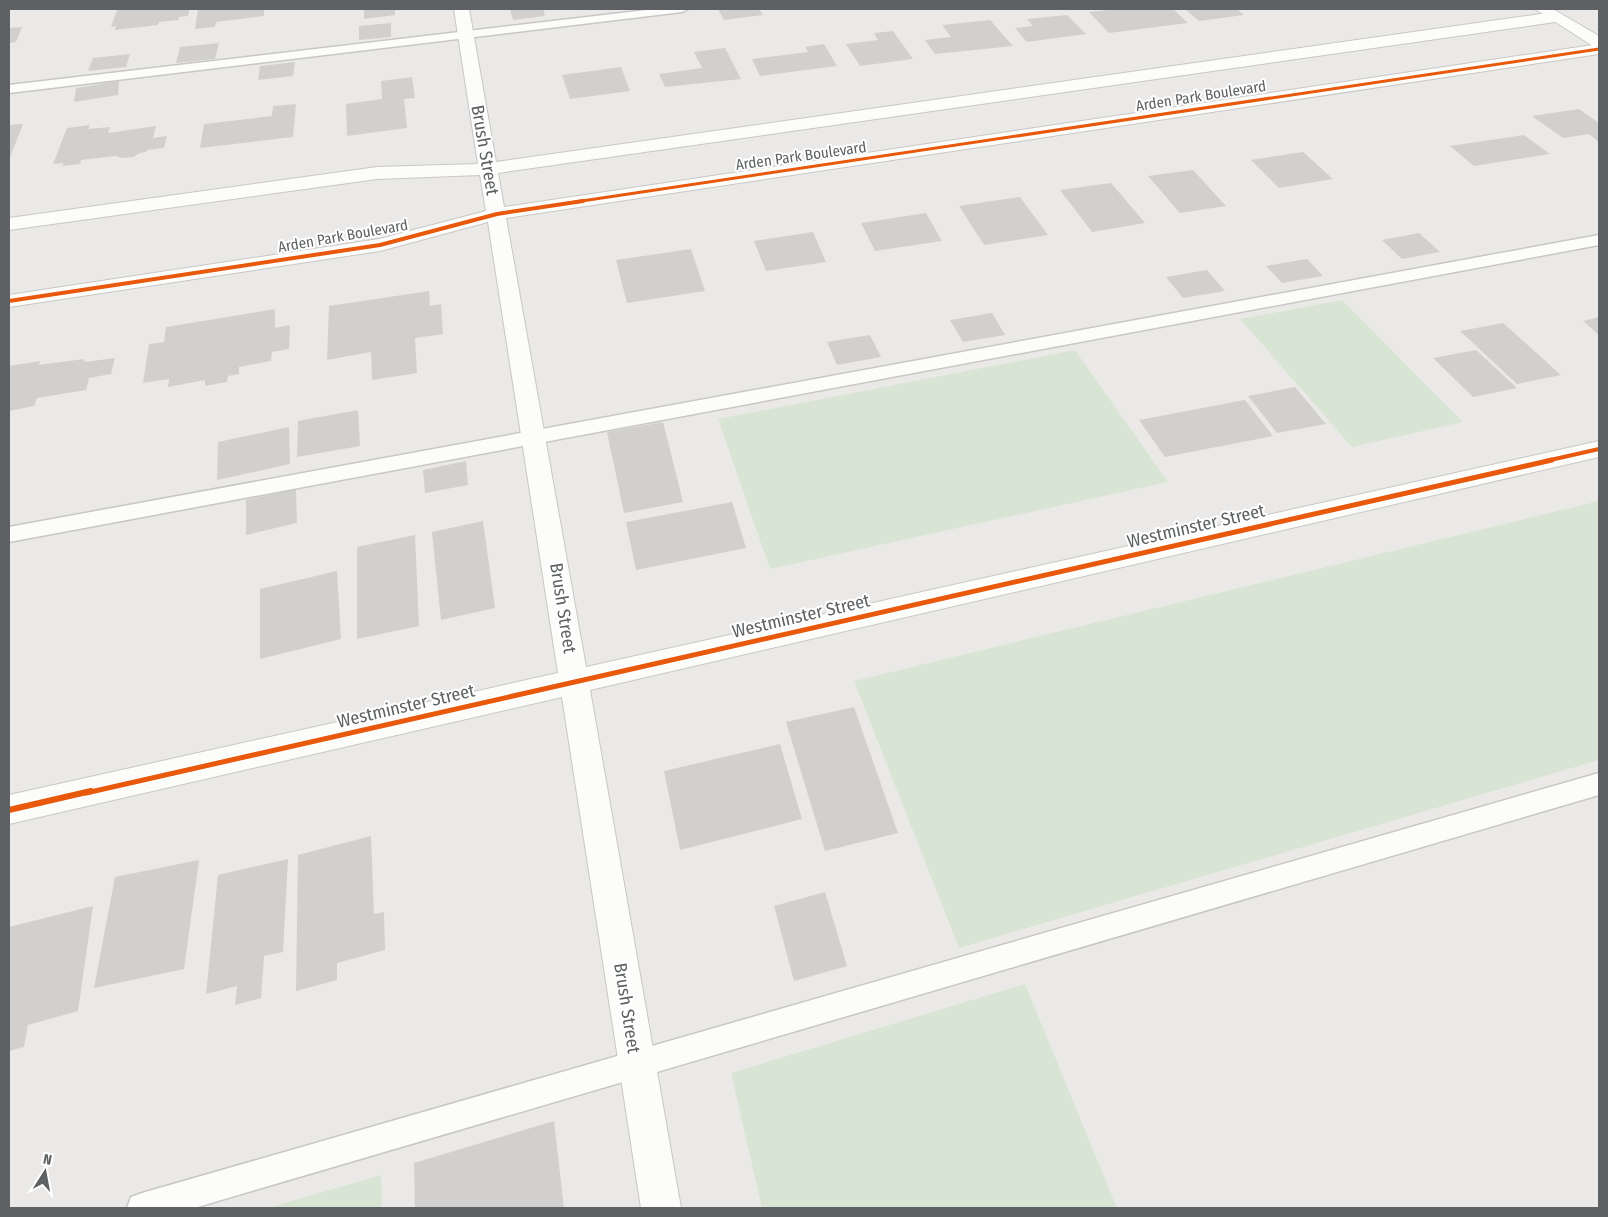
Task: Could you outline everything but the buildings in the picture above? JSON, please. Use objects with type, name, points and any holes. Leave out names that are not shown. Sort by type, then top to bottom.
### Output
[{"type":"street","points":[[1549,13],[1599,44]]},
{"type":"street","name":"Arden Park Boulevard","points":[[9,224],[376,173],[487,169],[1141,83],[1549,13]]},
{"type":"street","name":"Brush Street","points":[[463,22],[487,169],[497,214],[661,1208]]},
{"type":"street","name":"Arden Park Boulevard","points":[[9,301],[380,245],[497,214],[1166,108],[1599,49]]},
{"type":"street","name":"Westminster Street","points":[[9,810],[1599,449]]},
{"type":"lane","points":[[9,89],[463,22],[682,9]]},
{"type":"lane","points":[[9,535],[1599,240]]},
{"type":"lane","points":[[142,1208],[1599,784]]},
{"type":"green space","points":[[1342,300],[1463,422],[1352,447],[1240,319]]},
{"type":"green space","points":[[1075,350],[1168,482],[770,569],[718,419]]},
{"type":"green space","points":[[1599,501],[1599,760],[959,948],[854,681]]},
{"type":"green space","points":[[1025,984],[1117,1208],[762,1208],[731,1073]]},
{"type":"green space","points":[[381,1175],[382,1208],[268,1208]]},
{"type":"cycle path","points":[[9,301],[380,245],[497,214],[1599,49]]},
{"type":"cycle path","points":[[9,810],[1599,449]]}]
